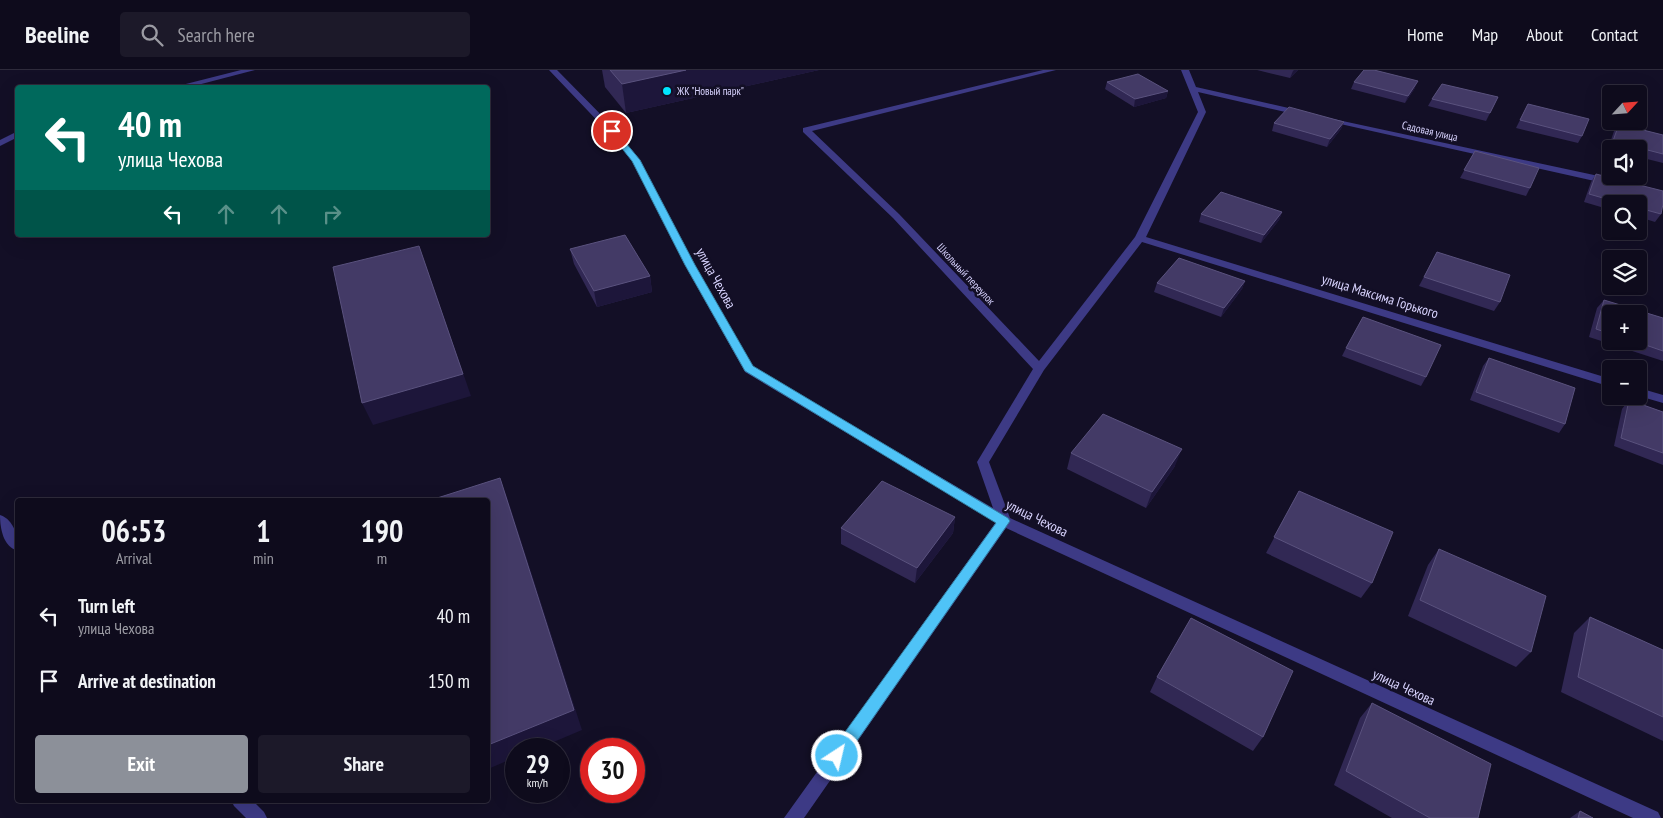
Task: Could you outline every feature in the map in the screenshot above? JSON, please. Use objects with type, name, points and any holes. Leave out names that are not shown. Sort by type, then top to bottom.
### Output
[{"type":"street","points":[[187,85],[252,70]]},
{"type":"street","name":"улица Чехова","points":[[553,70],[612,131],[636,160],[690,265],[749,369],[1004,521],[1652,818]]},
{"type":"street","name":"Школьный переулок","points":[[1039,368],[896,216],[806,130],[1052,70]]},
{"type":"street","points":[[793,818],[1004,521],[983,462],[1039,368],[1140,238],[1202,112],[1185,70]]},
{"type":"street","points":[[1193,89],[1310,115]]},
{"type":"street","name":"Садовая улица","points":[[1319,118],[1602,180]]},
{"type":"street","points":[[0,142],[15,134]]},
{"type":"street","name":"улица Максима Горького","points":[[1140,238],[1602,380]]},
{"type":"street","points":[[1647,394],[1663,399]]},
{"type":"street","points":[[0,520],[15,542]]},
{"type":"street","points":[[243,803],[258,818]]},
{"type":"building","points":[[610,70],[686,70],[622,84]]},
{"type":"building","points":[[1364,70],[1374,70],[1418,81],[1408,96],[1354,82]]},
{"type":"building","points":[[1138,74],[1168,91],[1135,99],[1107,82]]},
{"type":"building","points":[[1442,84],[1498,97],[1490,113],[1432,99]]},
{"type":"building","points":[[1528,104],[1589,119],[1582,136],[1520,120]]},
{"type":"building","points":[[1289,107],[1344,122],[1330,139],[1274,123]]},
{"type":"building","points":[[1617,130],[1643,130],[1663,135],[1663,154],[1647,150],[1647,140],[1613,140]]},
{"type":"building","points":[[1475,151],[1539,168],[1530,188],[1464,170]]},
{"type":"building","points":[[1596,174],[1602,176],[1602,185],[1639,185],[1663,191],[1661,214],[1647,210],[1647,195],[1602,195],[1602,198],[1589,194]]},
{"type":"building","points":[[1221,192],[1282,212],[1264,235],[1201,214]]},
{"type":"building","points":[[625,235],[650,276],[594,291],[570,249]]},
{"type":"building","points":[[419,246],[463,374],[362,403],[333,267]]},
{"type":"building","points":[[1437,252],[1510,275],[1500,302],[1424,277]]},
{"type":"building","points":[[1179,258],[1245,281],[1224,308],[1157,283]]},
{"type":"building","points":[[1604,300],[1620,305],[1603,305]]},
{"type":"building","points":[[1602,307],[1602,331],[1596,329]]},
{"type":"building","points":[[1647,313],[1663,318],[1663,351],[1647,345]]},
{"type":"building","points":[[1363,317],[1441,345],[1426,377],[1346,348]]},
{"type":"building","points":[[1489,358],[1575,388],[1565,424],[1476,392]]},
{"type":"building","points":[[1628,405],[1643,405],[1663,412],[1663,453],[1621,438]]},
{"type":"building","points":[[1103,414],[1182,449],[1152,492],[1071,453]]},
{"type":"building","points":[[500,478],[574,710],[490,744],[490,498],[437,498]]},
{"type":"building","points":[[882,481],[955,517],[917,568],[841,528]]},
{"type":"building","points":[[1299,491],[1393,532],[1372,583],[1274,537]]},
{"type":"building","points":[[1439,549],[1546,596],[1531,652],[1420,600]]},
{"type":"building","points":[[1590,617],[1663,650],[1663,717],[1578,677]]},
{"type":"building","points":[[1191,618],[1293,671],[1263,737],[1157,677]]},
{"type":"building","points":[[1372,703],[1491,764],[1478,818],[1430,818],[1346,771]]},
{"type":"building","points":[[1580,811],[1593,818],[1578,818]]},
{"type":"place","name":"ЖК \"Новый парк\"","points":[[667,91]]},
{"type":"route","points":[[612,131],[636,160],[690,265],[749,369],[1004,521],[837,756]]}]
